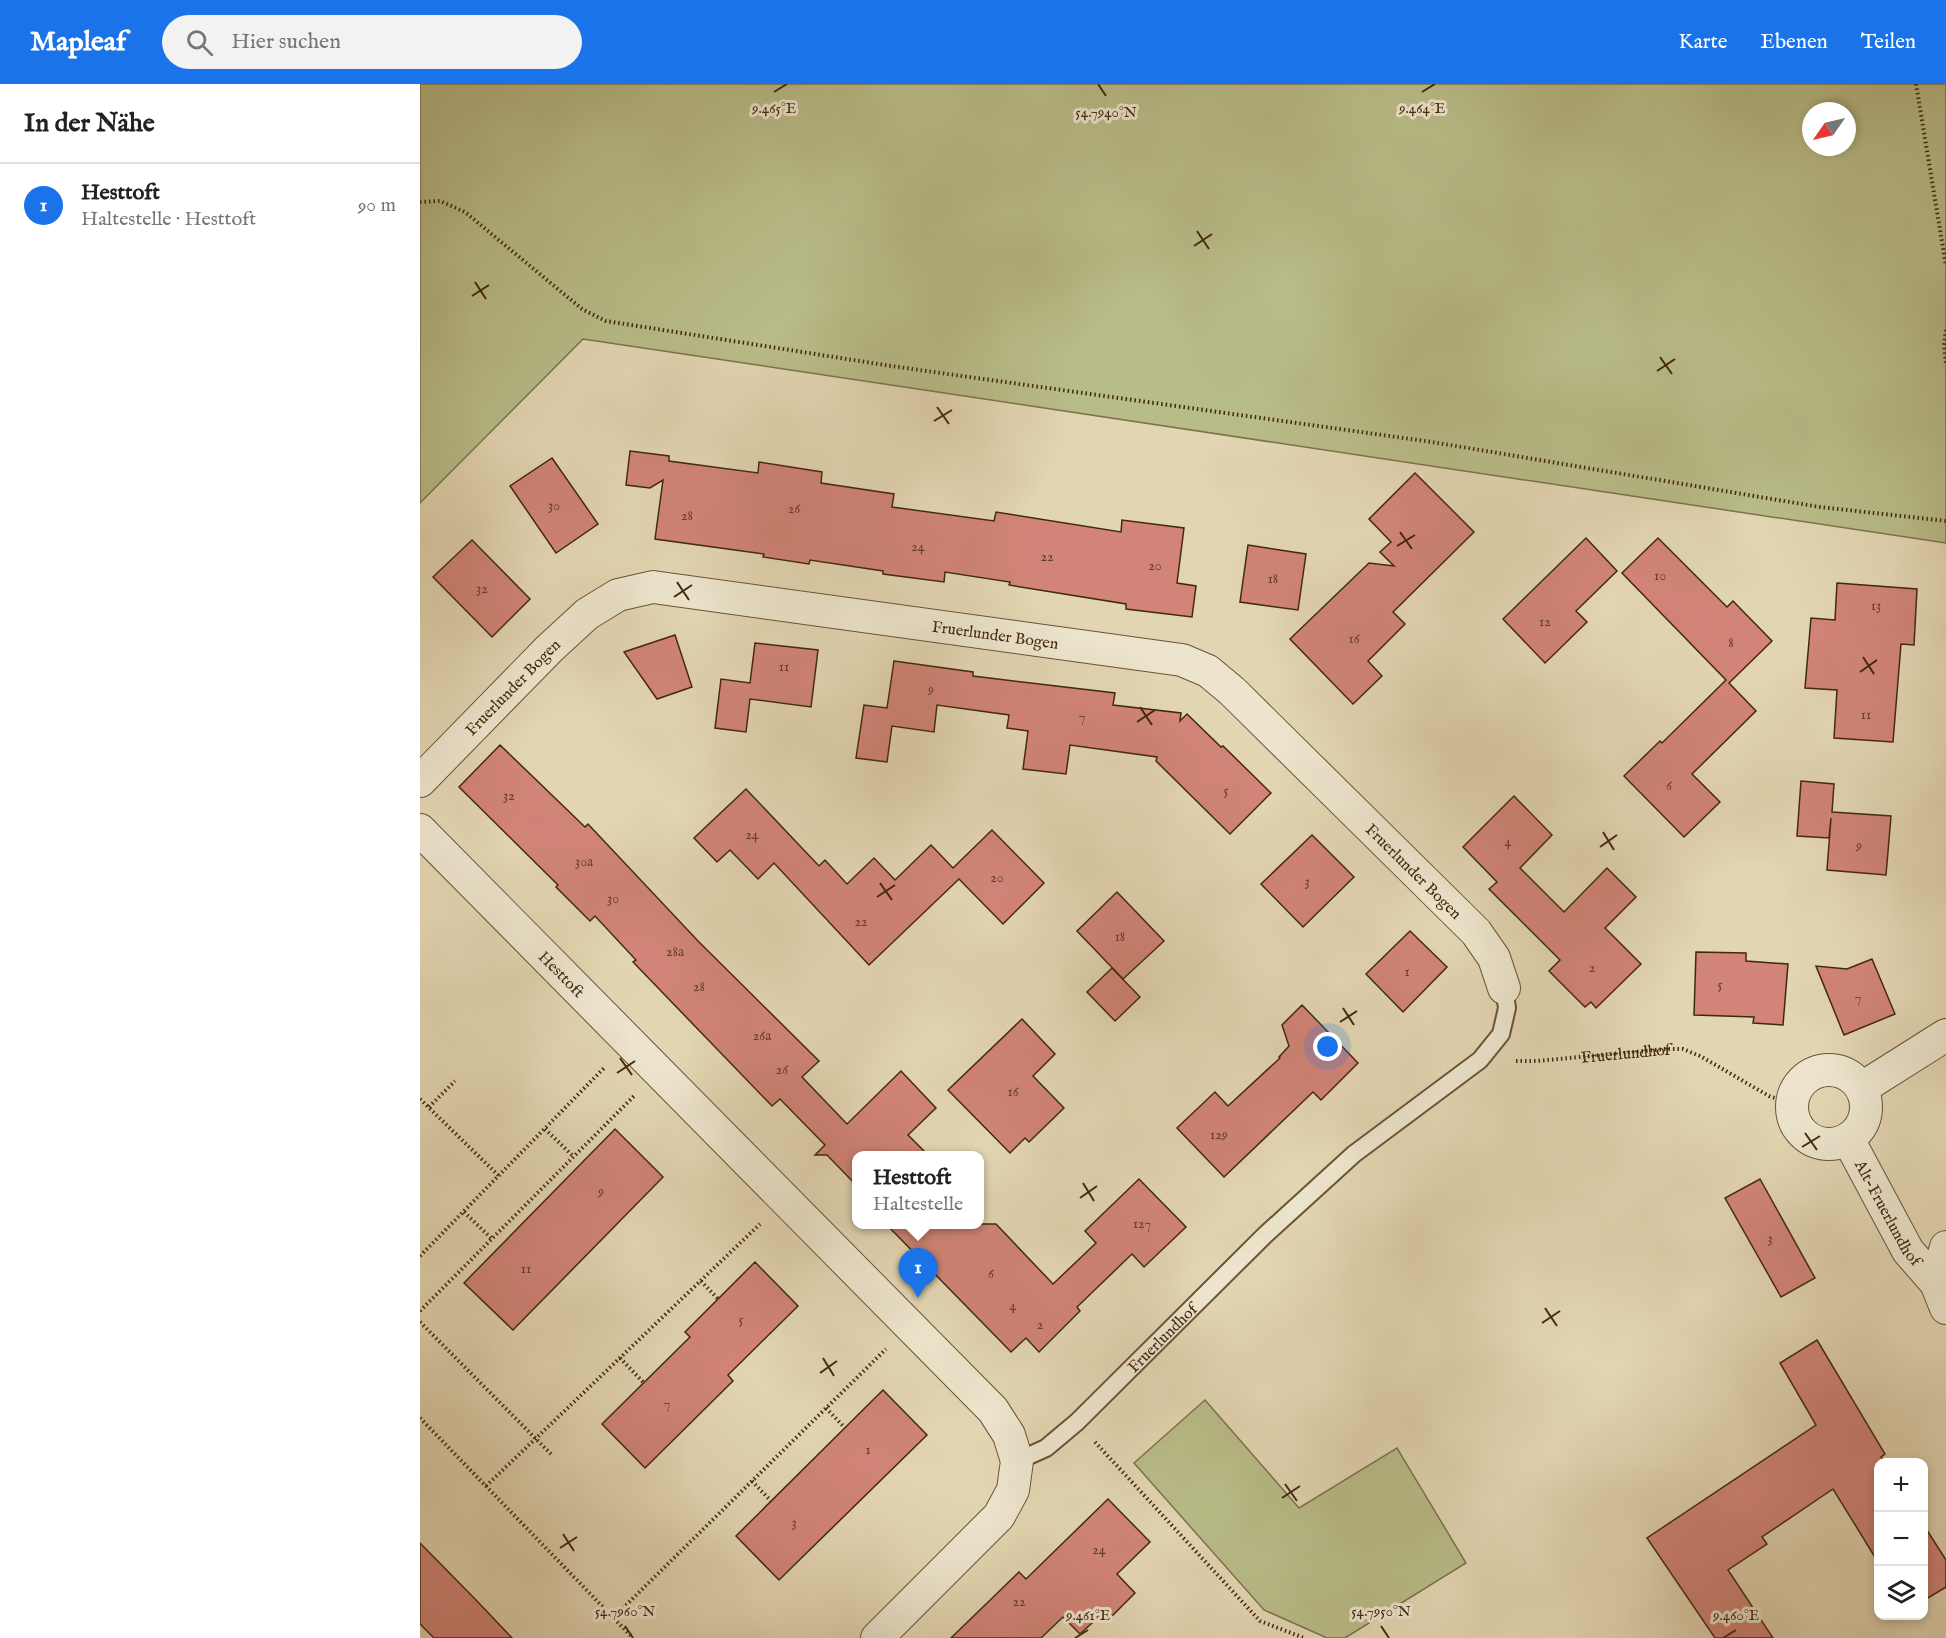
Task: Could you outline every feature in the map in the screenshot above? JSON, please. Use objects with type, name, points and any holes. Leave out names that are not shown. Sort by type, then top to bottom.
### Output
[{"type":"street","name":"Fruerlunder Bogen","points":[[420,781],[549,649],[587,614],[618,595],[653,587],[1182,660],[1208,671],[1232,691],[1476,932],[1494,958],[1504,988]]},
{"type":"street","name":"Hesttoft","points":[[420,830],[631,1041],[993,1410],[1009,1435],[1017,1461]]},
{"type":"street","points":[[1862,1088],[1946,1035]]},
{"type":"street","points":[[1825,1070],[1839,1071],[1852,1077],[1862,1088],[1866,1102],[1865,1116],[1858,1130],[1848,1139],[1834,1143],[1819,1143],[1807,1136],[1797,1125],[1792,1104],[1800,1084],[1811,1074],[1825,1070]]},
{"type":"street","name":"Alt-Fruerlundhof","points":[[1848,1139],[1908,1251],[1943,1289]]},
{"type":"street","name":"Alt-Fruerlundhof","points":[[1943,1289],[1946,1247]]},
{"type":"street","points":[[877,1638],[999,1516],[1013,1490],[1017,1461]]},
{"type":"lane","name":"Fruerlundhof","points":[[1017,1461],[1046,1448],[1077,1422],[1265,1234],[1354,1154],[1480,1060],[1501,1034],[1507,1008],[1504,988]]},
{"type":"path","points":[[1916,84],[1946,266]]},
{"type":"path","points":[[420,202],[440,201],[465,212],[582,309],[606,321],[891,366],[1432,442],[1820,507],[1946,521]]},
{"type":"path","points":[[1946,330],[1944,345],[1946,364]]},
{"type":"path","points":[[420,1256],[631,1041]]},
{"type":"path","name":"Fruerlundhof","points":[[1480,1060],[1537,1061],[1683,1049],[1700,1056],[1769,1096],[1792,1104]]},
{"type":"path","points":[[420,1311],[659,1071]]},
{"type":"path","points":[[429,1107],[454,1081]]},
{"type":"path","points":[[420,1099],[499,1176]]},
{"type":"path","points":[[544,1129],[574,1157]]},
{"type":"path","points":[[486,1486],[786,1199]]},
{"type":"path","points":[[464,1212],[492,1239]]},
{"type":"path","points":[[701,1281],[717,1299]]},
{"type":"path","points":[[420,1322],[551,1454]]},
{"type":"path","points":[[613,1618],[910,1326]]},
{"type":"path","points":[[620,1358],[644,1382]]},
{"type":"path","points":[[826,1408],[845,1428]]},
{"type":"path","points":[[420,1418],[633,1638]]},
{"type":"path","points":[[1077,1422],[1260,1621],[1304,1638]]},
{"type":"path","points":[[752,1481],[771,1501]]},
{"type":"green space","points":[[420,84],[1946,84],[1946,543],[583,339],[420,503]]},
{"type":"green space","points":[[1205,1400],[1299,1508],[1397,1448],[1466,1563],[1345,1638],[1327,1638],[1264,1610],[1134,1463]]},
{"type":"building","points":[[630,451],[669,456],[669,461],[758,473],[759,462],[822,472],[821,483],[894,494],[892,507],[994,521],[996,512],[1121,532],[1122,520],[1184,528],[1177,583],[1196,586],[1192,617],[1126,609],[1126,604],[945,572],[944,582],[883,574],[883,571],[810,560],[809,564],[763,557],[764,554],[655,539],[663,480],[650,488],[626,485]]},
{"type":"building","points":[[552,458],[598,524],[556,553],[510,486]]},
{"type":"building","points":[[1415,473],[1474,532],[1393,612],[1405,624],[1368,661],[1382,676],[1353,704],[1290,639],[1369,563],[1394,566],[1380,552],[1391,542],[1369,519]]},
{"type":"building","points":[[1586,538],[1617,571],[1576,611],[1587,622],[1545,663],[1503,619]]},
{"type":"building","points":[[1658,538],[1727,607],[1733,601],[1772,641],[1729,683],[1756,711],[1692,774],[1720,802],[1684,837],[1624,776],[1660,741],[1662,743],[1726,680],[1622,573]]},
{"type":"building","points":[[472,540],[530,599],[492,637],[433,577]]},
{"type":"building","points":[[1248,545],[1306,554],[1298,610],[1240,602]]},
{"type":"building","points":[[1837,583],[1917,589],[1914,645],[1901,644],[1893,742],[1834,738],[1837,690],[1805,688],[1811,618],[1835,620]]},
{"type":"building","points":[[675,635],[692,687],[657,699],[624,652]]},
{"type":"building","points":[[755,643],[818,650],[811,707],[750,699],[746,732],[715,728],[721,679],[750,683]]},
{"type":"building","points":[[894,661],[973,672],[973,676],[1115,693],[1113,705],[1181,713],[1180,721],[1187,714],[1271,793],[1230,834],[1156,761],[1157,757],[1070,745],[1066,774],[1023,769],[1028,731],[1007,728],[1009,715],[937,705],[934,732],[892,726],[887,762],[856,758],[864,705],[887,708]]},
{"type":"building","points":[[500,745],[585,827],[588,824],[699,942],[819,1061],[802,1077],[847,1124],[901,1071],[936,1108],[908,1135],[924,1151],[852,1151],[852,1181],[827,1155],[815,1155],[825,1145],[780,1099],[772,1106],[633,962],[636,960],[595,916],[590,921],[556,887],[558,885],[459,787]]},
{"type":"building","points":[[1801,781],[1834,784],[1832,812],[1891,816],[1886,875],[1827,870],[1831,818],[1829,838],[1797,836]]},
{"type":"building","points":[[746,789],[819,866],[825,860],[847,884],[874,858],[895,880],[931,845],[953,868],[992,830],[1044,883],[1003,924],[959,879],[869,965],[774,863],[758,879],[730,850],[717,862],[694,838]]},
{"type":"building","points":[[1514,796],[1552,835],[1520,868],[1564,912],[1607,868],[1636,897],[1605,928],[1641,964],[1596,1008],[1591,1002],[1585,1007],[1549,971],[1560,960],[1489,889],[1497,882],[1463,847]]},
{"type":"building","points":[[1312,835],[1354,877],[1303,927],[1261,884]]},
{"type":"building","points":[[1117,892],[1164,941],[1123,979],[1077,931]]},
{"type":"building","points":[[1410,931],[1447,967],[1403,1012],[1366,974]]},
{"type":"building","points":[[1696,952],[1746,953],[1746,961],[1788,964],[1783,1025],[1753,1023],[1754,1017],[1694,1015]]},
{"type":"building","points":[[1872,959],[1895,1014],[1844,1035],[1816,966],[1847,969]]},
{"type":"building","points":[[1112,968],[1140,997],[1115,1021],[1087,992]]},
{"type":"building","points":[[1302,1005],[1358,1063],[1321,1100],[1313,1092],[1224,1177],[1177,1128],[1215,1092],[1228,1106],[1280,1058],[1289,1046],[1282,1025]]},
{"type":"building","points":[[1022,1019],[1055,1054],[1033,1076],[1064,1108],[1029,1142],[1025,1138],[1010,1153],[948,1090]]},
{"type":"building","points":[[615,1129],[663,1177],[513,1330],[464,1283]]},
{"type":"building","points":[[1139,1179],[1186,1227],[1144,1267],[1132,1254],[1077,1307],[1080,1311],[1039,1352],[1026,1338],[1011,1352],[891,1229],[984,1229],[984,1224],[996,1224],[1053,1284],[1096,1243],[1085,1231]]},
{"type":"building","points":[[1760,1179],[1815,1278],[1781,1297],[1725,1198]]},
{"type":"building","points":[[755,1262],[798,1306],[728,1375],[733,1381],[645,1468],[602,1424],[690,1337],[685,1332]]},
{"type":"building","points":[[1817,1340],[1885,1454],[1882,1458],[1874,1458],[1874,1556],[1833,1489],[1762,1537],[1767,1544],[1728,1570],[1773,1638],[1715,1638],[1647,1538],[1816,1425],[1780,1363]]},
{"type":"building","points":[[883,1390],[927,1435],[779,1580],[736,1536]]},
{"type":"building","points":[[1108,1499],[1150,1542],[1117,1574],[1135,1593],[1109,1619],[1103,1613],[1080,1634],[1063,1617],[1041,1638],[951,1638],[1019,1572],[1026,1579]]},
{"type":"building","points":[[1928,1532],[1946,1560],[1946,1587],[1928,1598]]},
{"type":"building","points":[[420,1543],[512,1638],[434,1638],[420,1624]]},
{"type":"place","name":"Hesttoft","points":[[918,1298]]}]
